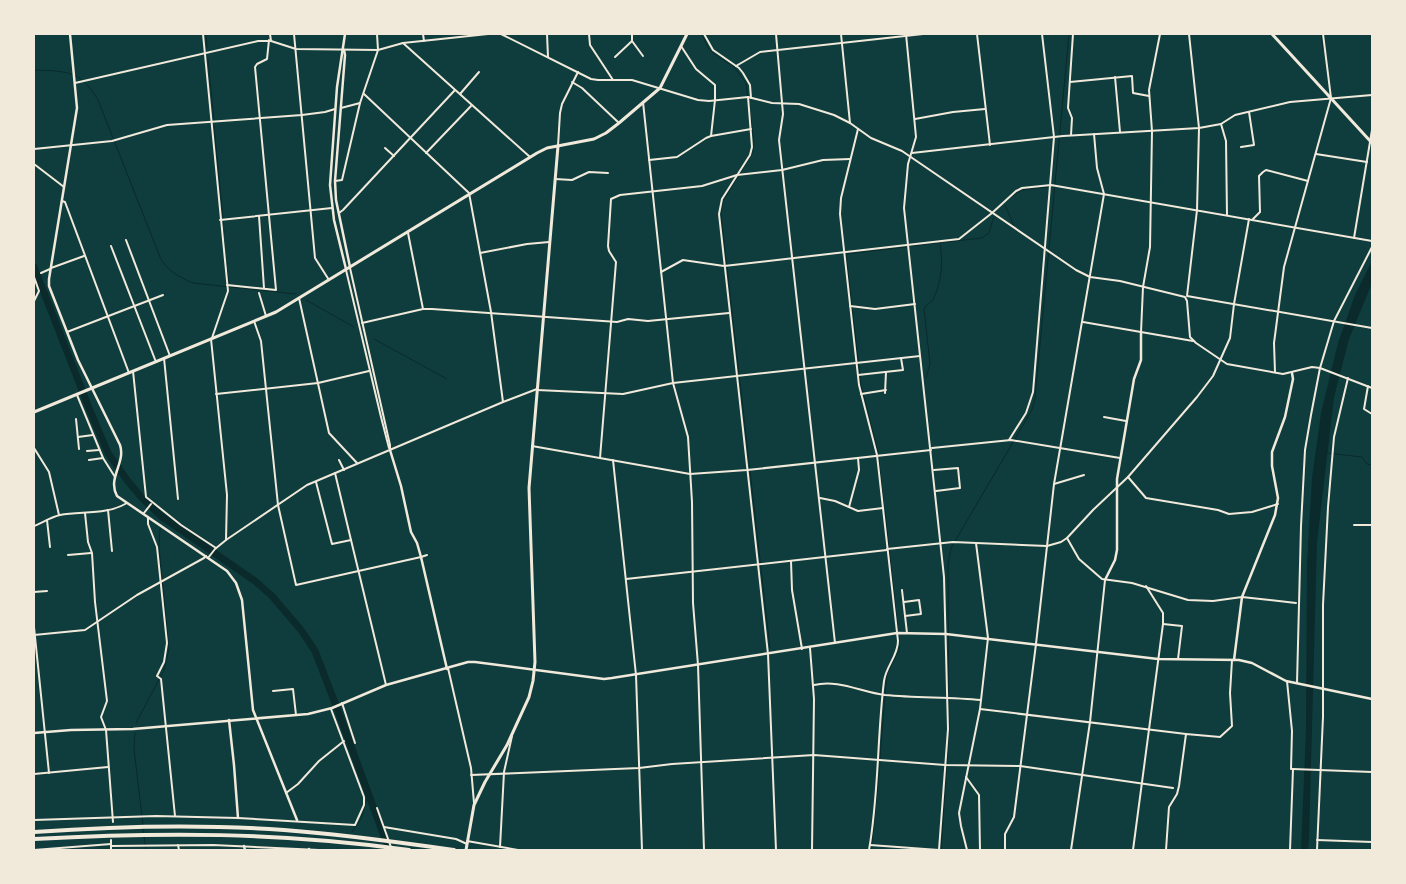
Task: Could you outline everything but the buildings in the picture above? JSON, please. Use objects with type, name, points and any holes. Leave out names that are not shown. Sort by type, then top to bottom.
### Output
[{"type":"highway","points":[[34,832],[121,827],[284,830],[379,839],[454,850]]},
{"type":"highway","points":[[34,839],[162,834],[249,836],[409,850]]},
{"type":"main road","points":[[34,412],[266,316],[348,269],[530,157],[547,148],[594,139],[619,123],[660,88],[687,34]]},
{"type":"main road","points":[[1272,34],[1371,142]]},
{"type":"main road","points":[[466,850],[474,806],[529,697],[535,670],[529,503],[532,446],[558,146]]},
{"type":"street","points":[[70,34],[77,108],[49,286],[90,389],[122,451],[120,465],[114,476],[114,491],[121,500],[144,513],[208,556],[231,576],[240,592],[253,710],[297,820]]},
{"type":"street","points":[[203,34],[227,286],[212,339],[227,495],[226,540]]},
{"type":"street","points":[[227,286],[276,290],[255,67],[257,64],[268,59],[270,34]]},
{"type":"street","points":[[294,34],[315,258],[329,280]]},
{"type":"street","points":[[345,34],[335,181],[338,213],[370,371],[401,486],[411,532],[421,557],[471,768],[474,806]]},
{"type":"street","points":[[335,181],[342,180],[360,103],[378,50],[377,34]]},
{"type":"street","points":[[423,34],[424,41]]},
{"type":"street","points":[[75,83],[258,41],[270,41],[296,49],[378,50],[403,43],[488,34]]},
{"type":"street","points":[[501,34],[598,80],[632,80],[698,100],[748,97],[782,104],[799,104],[834,115],[850,123],[871,138],[902,150],[910,158],[1052,254],[1090,277],[1143,286],[1187,298],[1234,304],[1372,328]]},
{"type":"street","points":[[547,34],[548,57]]},
{"type":"street","points":[[589,34],[590,45],[613,80]]},
{"type":"street","points":[[632,34],[632,41],[643,56]]},
{"type":"street","points":[[704,34],[713,50],[736,66],[748,80],[751,98]]},
{"type":"street","points":[[776,34],[782,104],[779,140],[835,643]]},
{"type":"street","points":[[841,34],[850,123]]},
{"type":"street","points":[[736,66],[760,52],[923,34]]},
{"type":"street","points":[[976,34],[990,145]]},
{"type":"street","points":[[1010,440],[1026,413],[1033,392],[1051,185],[1054,137],[1042,34]]},
{"type":"street","points":[[1070,136],[1072,118],[1068,108],[1073,34]]},
{"type":"street","points":[[1071,850],[1090,722],[1105,580],[1115,560],[1117,550],[1116,487],[1120,458],[1134,379],[1141,360],[1143,286],[1150,247],[1152,131],[1149,96],[1150,80],[1160,34]]},
{"type":"street","points":[[1189,34],[1199,128],[1197,210],[1187,298],[1189,334],[1192,340]]},
{"type":"street","points":[[1275,372],[1274,343],[1284,267],[1331,98],[1323,34]]},
{"type":"street","points":[[870,845],[939,850],[946,765],[949,697],[942,544],[904,200],[908,164],[916,137],[906,35]]},
{"type":"street","points":[[615,57],[632,41]]},
{"type":"street","points":[[403,43],[530,157]]},
{"type":"street","points":[[680,45],[696,69],[715,85],[711,136]]},
{"type":"street","points":[[344,49],[341,55],[330,169],[332,208],[362,322],[390,450]]},
{"type":"street","points":[[460,94],[479,72]]},
{"type":"street","points":[[558,146],[560,113],[578,72]]},
{"type":"street","points":[[1070,82],[1132,76],[1133,93],[1149,96]]},
{"type":"street","points":[[1115,77],[1120,132]]},
{"type":"street","points":[[572,82],[582,88],[619,123]]},
{"type":"street","points":[[338,213],[343,210],[455,90]]},
{"type":"street","points":[[364,94],[469,193],[491,312],[502,402]]},
{"type":"street","points":[[912,153],[1063,136],[1199,128],[1220,124],[1235,115],[1290,102],[1372,95]]},
{"type":"street","points":[[748,97],[752,147],[750,155],[736,175],[720,206],[719,214],[768,654],[776,850]]},
{"type":"street","points":[[643,102],[673,383],[688,437],[704,850]]},
{"type":"street","points":[[340,108],[360,103]]},
{"type":"street","points":[[426,153],[472,105]]},
{"type":"street","points":[[34,149],[113,140],[164,125],[302,115],[335,109]]},
{"type":"street","points":[[915,119],[953,112],[986,109]]},
{"type":"street","points":[[1241,147],[1254,145],[1249,112]]},
{"type":"street","points":[[1220,124],[1226,141],[1226,215]]},
{"type":"street","points":[[649,160],[677,157],[711,136],[751,128]]},
{"type":"street","points":[[858,129],[840,207],[859,375],[878,455],[898,648],[885,675],[874,817],[869,850]]},
{"type":"street","points":[[1354,238],[1372,130]]},
{"type":"street","points":[[1005,850],[1005,834],[1014,817],[1054,484],[1104,194],[1097,168],[1094,134]]},
{"type":"street","points":[[385,148],[394,156]]},
{"type":"street","points":[[1316,154],[1367,162]]},
{"type":"street","points":[[600,458],[616,262],[608,246],[610,199],[620,196],[702,186],[736,175],[782,170],[823,160],[850,159]]},
{"type":"street","points":[[34,164],[64,187]]},
{"type":"street","points":[[626,579],[953,542],[1047,546],[1061,542],[1128,477],[1213,376],[1230,338],[1234,304],[1251,219],[1260,212],[1259,176],[1266,170],[1308,181]]},
{"type":"street","points":[[555,179],[572,180],[589,172],[608,173]]},
{"type":"street","points":[[661,272],[686,260],[724,266],[958,239],[992,213],[1016,191],[1022,188],[1051,185],[1372,241]]},
{"type":"street","points":[[61,201],[65,202],[131,372],[146,497],[180,525],[215,549]]},
{"type":"street","points":[[220,220],[332,208]]},
{"type":"street","points":[[259,216],[264,288]]},
{"type":"street","points":[[407,232],[423,309]]},
{"type":"street","points":[[126,240],[170,356]]},
{"type":"street","points":[[480,253],[527,244],[550,242]]},
{"type":"street","points":[[111,246],[156,362]]},
{"type":"street","points":[[1296,683],[1305,450],[1321,368],[1335,321],[1372,247]]},
{"type":"street","points":[[41,273],[85,256]]},
{"type":"street","points":[[34,277],[39,291],[34,301]]},
{"type":"street","points":[[259,293],[266,316]]},
{"type":"street","points":[[67,332],[163,294]]},
{"type":"street","points":[[299,298],[329,433],[357,464]]},
{"type":"street","points":[[851,306],[875,309],[914,304]]},
{"type":"street","points":[[362,322],[423,309],[544,315],[611,322],[628,319],[666,320],[729,313]]},
{"type":"street","points":[[254,321],[261,341],[278,506],[296,585],[421,557],[427,554]]},
{"type":"street","points":[[1083,322],[1192,340],[1227,364],[1283,374],[1312,367],[1321,368],[1372,388]]},
{"type":"street","points":[[34,635],[85,630],[137,595],[208,556],[226,540],[307,485],[502,402],[537,390],[623,394],[673,383],[920,356]]},
{"type":"street","points":[[164,358],[178,500]]},
{"type":"street","points":[[859,375],[903,370],[902,358]]},
{"type":"street","points":[[216,394],[318,383],[370,371]]},
{"type":"street","points":[[863,394],[886,392],[886,372]]},
{"type":"street","points":[[980,709],[1220,737],[1232,726],[1230,693],[1242,597],[1278,504],[1278,491],[1272,466],[1272,452],[1285,417],[1293,379],[1292,373]]},
{"type":"street","points":[[1317,850],[1324,688],[1324,588],[1329,492],[1334,437],[1347,377]]},
{"type":"street","points":[[1368,386],[1364,409],[1372,414]]},
{"type":"street","points":[[77,394],[99,450],[114,476]]},
{"type":"street","points":[[1104,417],[1127,421]]},
{"type":"street","points":[[76,420],[79,449]]},
{"type":"street","points":[[78,438],[94,436]]},
{"type":"street","points":[[532,446],[690,474],[747,470],[1010,440],[1120,458]]},
{"type":"street","points":[[34,448],[49,472],[59,516]]},
{"type":"street","points":[[87,451],[99,450]]},
{"type":"street","points":[[89,460],[103,458]]},
{"type":"street","points":[[849,507],[859,470],[858,458]]},
{"type":"street","points":[[339,460],[344,470]]},
{"type":"street","points":[[613,460],[636,675],[642,850]]},
{"type":"street","points":[[933,470],[958,468],[960,488],[936,491]]},
{"type":"street","points":[[335,474],[386,685]]},
{"type":"street","points":[[1054,484],[1084,475]]},
{"type":"street","points":[[1128,477],[1146,498],[1218,510],[1229,514],[1252,512],[1278,504]]},
{"type":"street","points":[[316,482],[332,544],[351,540]]},
{"type":"street","points":[[819,498],[835,501],[858,511],[883,508]]},
{"type":"street","points":[[34,526],[59,516],[108,510],[127,504]]},
{"type":"street","points":[[144,513],[151,504]]},
{"type":"street","points":[[108,510],[112,551]]},
{"type":"street","points":[[86,513],[88,542],[92,553],[95,602],[107,701],[101,717],[106,730],[113,822]]},
{"type":"street","points":[[148,516],[148,524],[157,547],[162,581],[166,651],[157,676],[161,679],[175,816]]},
{"type":"street","points":[[47,520],[50,547]]},
{"type":"street","points":[[1354,525],[1372,525]]},
{"type":"street","points":[[1067,538],[1079,559],[1102,580],[1146,586],[1188,600],[1242,597],[1298,603]]},
{"type":"street","points":[[967,850],[960,826],[959,813],[980,709],[988,638],[976,543]]},
{"type":"street","points":[[68,555],[92,553]]},
{"type":"street","points":[[791,561],[792,590],[802,649]]},
{"type":"street","points":[[1133,850],[1143,784],[1162,624],[1162,613],[1146,586]]},
{"type":"street","points":[[902,590],[907,633]]},
{"type":"street","points":[[34,592],[47,591]]},
{"type":"street","points":[[904,602],[919,600],[921,614],[905,616]]},
{"type":"street","points":[[1162,624],[1182,626],[1178,659]]},
{"type":"street","points":[[34,628],[49,773]]},
{"type":"street","points":[[34,733],[44,731],[106,730],[296,715],[332,708],[386,685],[475,662],[604,678],[636,675],[897,633],[952,634],[1158,659],[1233,660],[1252,663],[1287,681],[1372,699]]},
{"type":"street","points":[[810,648],[814,685],[812,850]]},
{"type":"street","points":[[1287,681],[1292,731],[1293,769],[1290,850]]},
{"type":"street","points":[[814,685],[827,682],[884,694],[981,700]]},
{"type":"street","points":[[273,691],[293,689],[296,715]]},
{"type":"street","points":[[341,704],[355,743]]},
{"type":"street","points":[[34,820],[113,816],[175,816],[297,820],[355,825],[364,805],[364,797],[332,708]]},
{"type":"street","points":[[229,720],[238,818]]},
{"type":"street","points":[[500,847],[504,772],[512,734]]},
{"type":"street","points":[[1166,850],[1169,807],[1180,786],[1186,734]]},
{"type":"street","points":[[286,793],[298,784],[319,761],[344,741]]},
{"type":"street","points":[[471,775],[504,772],[639,768],[814,755],[946,765],[1020,766],[1174,788]]},
{"type":"street","points":[[34,774],[110,767]]},
{"type":"street","points":[[1293,769],[1372,772]]},
{"type":"street","points":[[966,776],[980,795],[980,850]]},
{"type":"street","points":[[377,808],[392,849]]},
{"type":"street","points":[[384,827],[456,839],[467,843],[518,850]]},
{"type":"street","points":[[111,840],[112,850]]},
{"type":"street","points":[[1317,840],[1372,842]]},
{"type":"street","points":[[34,850],[111,845],[244,846],[319,850]]},
{"type":"street","points":[[178,845],[179,850]]},
{"type":"street","points":[[244,846],[245,850]]},
{"type":"water","points":[[1372,261],[1372,283],[1349,339],[1334,397],[1317,542],[1309,839],[1308,850],[1301,850],[1306,729],[1307,562],[1312,478],[1321,413],[1338,343],[1355,295]]},
{"type":"waterway","points":[[206,34],[207,48]]},
{"type":"waterway","points":[[702,34],[708,48],[735,68],[746,83],[754,142],[753,152],[723,201],[721,214],[770,648]]},
{"type":"waterway","points":[[941,850],[949,732],[948,565],[951,548],[1032,410],[1035,398],[1069,34]]},
{"type":"waterway","points":[[1321,34],[1323,49]]},
{"type":"waterway","points":[[208,59],[214,120]]},
{"type":"waterway","points":[[34,70],[71,74],[92,90],[98,100],[160,257],[169,269],[178,276],[193,283],[296,294]]},
{"type":"waterway","points":[[214,126],[223,218]]},
{"type":"waterway","points":[[1008,199],[1022,190],[1048,187]]},
{"type":"waterway","points":[[1005,205],[1014,226]]},
{"type":"waterway","points":[[911,246],[982,238],[989,233],[994,216]]},
{"type":"waterway","points":[[224,240],[225,247]]},
{"type":"waterway","points":[[926,378],[930,364],[924,309],[933,300],[939,284],[942,264],[940,243]]},
{"type":"waterway","points":[[884,507],[878,452],[861,385],[846,254],[906,247]]},
{"type":"waterway","points":[[34,267],[108,453],[127,480],[161,516],[255,581],[272,596],[301,630],[315,651],[389,850]]},
{"type":"waterway","points":[[227,270],[229,283]]},
{"type":"waterway","points":[[306,300],[354,327]]},
{"type":"waterway","points":[[374,339],[447,379]]},
{"type":"waterway","points":[[1327,453],[1362,457],[1367,464],[1372,465]]},
{"type":"waterway","points":[[885,511],[898,630]]},
{"type":"waterway","points":[[161,516],[161,521]]},
{"type":"waterway","points":[[136,723],[164,670],[169,649],[159,547],[160,528]]},
{"type":"waterway","points":[[885,693],[887,674],[899,650],[899,637]]},
{"type":"waterway","points":[[880,758],[885,696]]},
{"type":"waterway","points":[[135,733],[134,749],[143,825]]},
{"type":"waterway","points":[[872,843],[880,763]]},
{"type":"waterway","points":[[352,832],[361,819],[368,796]]},
{"type":"waterway","points":[[143,829],[146,850]]}]
